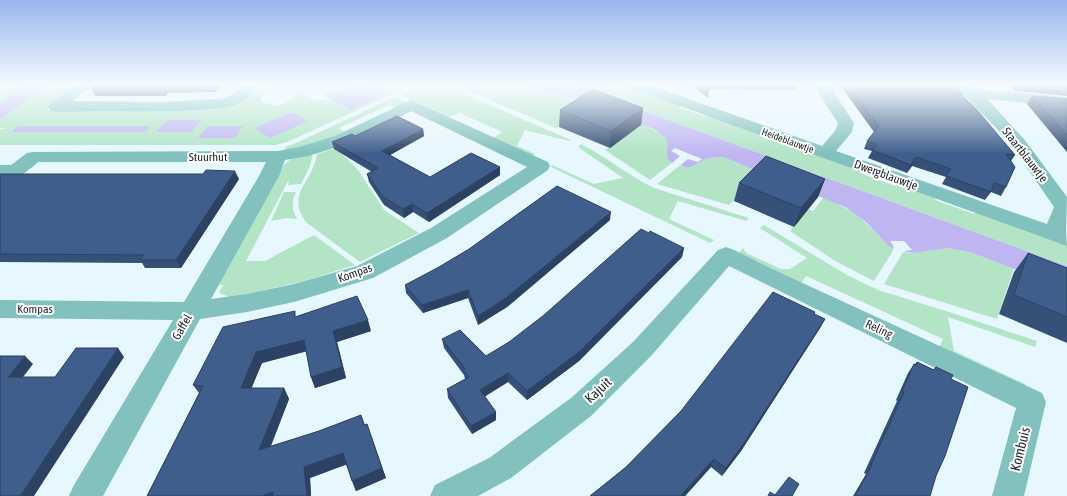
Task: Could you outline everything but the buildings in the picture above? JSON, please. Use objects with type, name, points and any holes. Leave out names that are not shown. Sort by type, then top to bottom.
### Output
[{"type":"street","name":"Stuurhut","points":[[0,171],[16,171],[33,157],[278,156],[302,152],[341,140],[407,108]]},
{"type":"street","name":"Kompas","points":[[0,309],[192,311],[270,298],[365,272],[439,233],[541,166],[416,108]]},
{"type":"street","name":"Heideblauwtje","points":[[701,108],[825,153]]},
{"type":"street","points":[[825,153],[843,132],[846,123],[836,108]]},
{"type":"street","name":"Staartblauwtje","points":[[986,108],[1005,128],[1064,207],[1061,237],[1025,224]]},
{"type":"street","name":"Dwergblauwtje","points":[[825,153],[1025,224]]},
{"type":"street","name":"Gaffel","points":[[85,496],[269,176],[278,156]]},
{"type":"street","name":"Reling","points":[[726,255],[762,274],[1032,402]]},
{"type":"street","name":"Kajuit","points":[[446,496],[500,468],[581,407],[642,349],[726,255]]},
{"type":"street","name":"Kombuis","points":[[1008,496],[1032,402]]},
{"type":"green space","points":[[16,108],[48,108],[46,110],[183,110],[191,108],[361,108],[287,142],[275,145],[0,145],[0,129],[6,128],[0,128],[0,120]],"holes":[[[17,126],[150,126],[10,131]],[[208,126],[243,126],[199,138]]]},
{"type":"green space","points":[[371,108],[382,108],[339,128],[346,133],[284,152],[285,147]]},
{"type":"green space","points":[[430,108],[497,108],[571,140],[569,141],[525,130],[517,146],[535,154],[532,156],[493,138],[502,132],[460,113],[450,117]]},
{"type":"green space","points":[[509,108],[588,108],[556,128]]},
{"type":"green space","points":[[636,108],[680,108],[707,117],[709,115],[862,170],[860,173],[895,186],[898,183],[936,197],[935,200],[974,214],[976,212],[1067,244],[1067,266]]},
{"type":"green space","points":[[643,124],[663,135],[668,141],[668,155],[672,163],[650,180],[605,150]]},
{"type":"green space","points":[[581,144],[654,188],[749,218],[746,221],[678,201],[669,219],[714,240],[710,243],[551,167],[552,165],[594,184],[623,178],[578,147]]},
{"type":"green space","points":[[336,148],[358,170],[384,210],[419,233],[360,262],[307,223],[298,204],[302,188],[311,173],[317,154]]},
{"type":"green space","points":[[313,153],[310,166],[301,184],[288,185],[288,181],[246,261],[265,261],[314,235],[355,265],[304,281],[232,298],[219,293],[223,285],[216,285],[284,165],[291,159]]},
{"type":"green space","points":[[723,157],[757,171],[749,185],[729,205],[657,184],[679,166],[695,165],[708,158]]},
{"type":"green space","points":[[284,192],[296,192],[293,199],[293,206],[297,219],[287,218],[271,221]]},
{"type":"green space","points":[[824,197],[855,213],[894,249],[874,281],[837,262],[790,231],[808,209],[813,211]]},
{"type":"green space","points":[[764,225],[847,275],[878,290],[1037,341],[1035,347],[948,317],[954,351],[1025,384],[1024,392],[937,352],[943,339],[806,276],[799,286],[736,256],[743,248],[746,253],[781,269],[790,269],[807,258],[760,228]]},
{"type":"green space","points":[[948,248],[973,253],[1014,268],[997,319],[884,284],[903,252],[914,253]]},
{"type":"shaded area","points":[[0,108],[16,108],[0,120]]},
{"type":"shaded area","points":[[599,108],[636,108],[1067,266],[1067,289],[973,253],[948,248],[914,253],[897,250],[889,246],[866,222],[847,208],[723,157],[708,158],[691,167],[672,163],[668,159],[667,140],[654,129]]},
{"type":"shaded area","points":[[292,112],[308,121],[270,138],[254,128]]},
{"type":"shaded area","points":[[167,120],[202,120],[191,132],[156,132]]},
{"type":"shaded area","points":[[17,126],[151,126],[145,132],[10,132]]},
{"type":"shaded area","points":[[208,126],[243,126],[235,138],[198,138]]},
{"type":"pier","points":[[675,148],[702,159],[698,162],[688,159],[678,167],[671,164],[680,156],[671,151]]},
{"type":"pier","points":[[890,241],[904,241],[912,250],[904,251],[901,254],[893,251],[894,247]]}]
